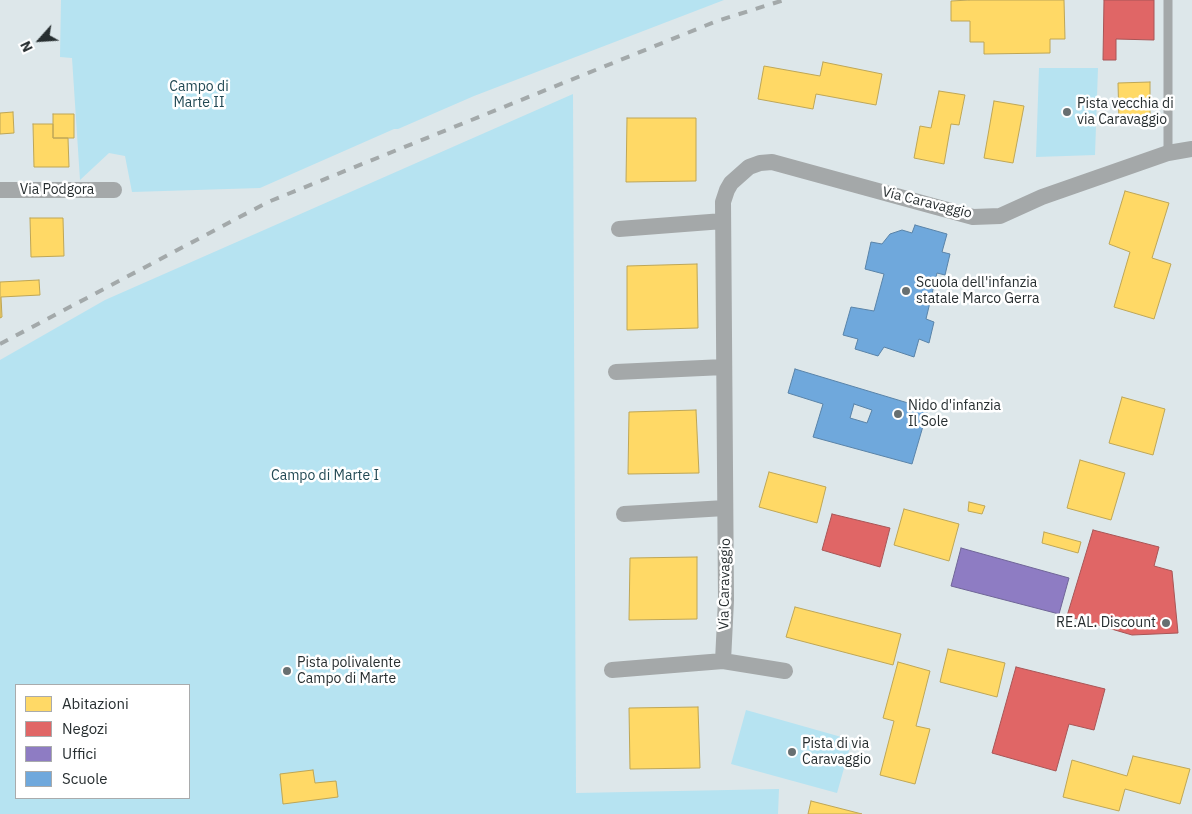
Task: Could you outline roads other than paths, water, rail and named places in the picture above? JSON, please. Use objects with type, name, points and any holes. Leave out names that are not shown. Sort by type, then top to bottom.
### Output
[{"type":"street","name":"Via Caravaggio","points":[[723,661],[726,600],[722,202],[732,182],[749,167],[760,163],[772,162],[973,216],[1000,216],[1042,197],[1168,153],[1192,149]]},
{"type":"street","name":"Via Podgora","points":[[0,190],[114,190]]},
{"type":"street","points":[[620,230],[722,221]]},
{"type":"street","points":[[616,372],[724,367]]},
{"type":"street","points":[[624,514],[725,508]]},
{"type":"street","points":[[612,670],[723,661],[785,671]]},
{"type":"lane","points":[[1168,0],[1168,153]]},
{"type":"railway","points":[[0,344],[268,202],[717,21],[784,0]]},
{"type":"place","name":"Pista vecchia di via Caravaggio","points":[[1067,112]]},
{"type":"place","name":"Scuola dell'infanzia statale Marco Gerra","points":[[906,291]]},
{"type":"place","name":"Nido d'infanzia Il Sole","points":[[898,414]]},
{"type":"place","name":"RE.AL. Discount","points":[[1166,623]]},
{"type":"place","name":"Pista polivalente Campo di Marte","points":[[287,671]]},
{"type":"place","name":"Pista di via Caravaggio","points":[[792,752]]},
{"type":"park label","name":"Campo di Marte II","points":[[199,95]]},
{"type":"park label","name":"Campo di Marte I","points":[[325,476]]}]
